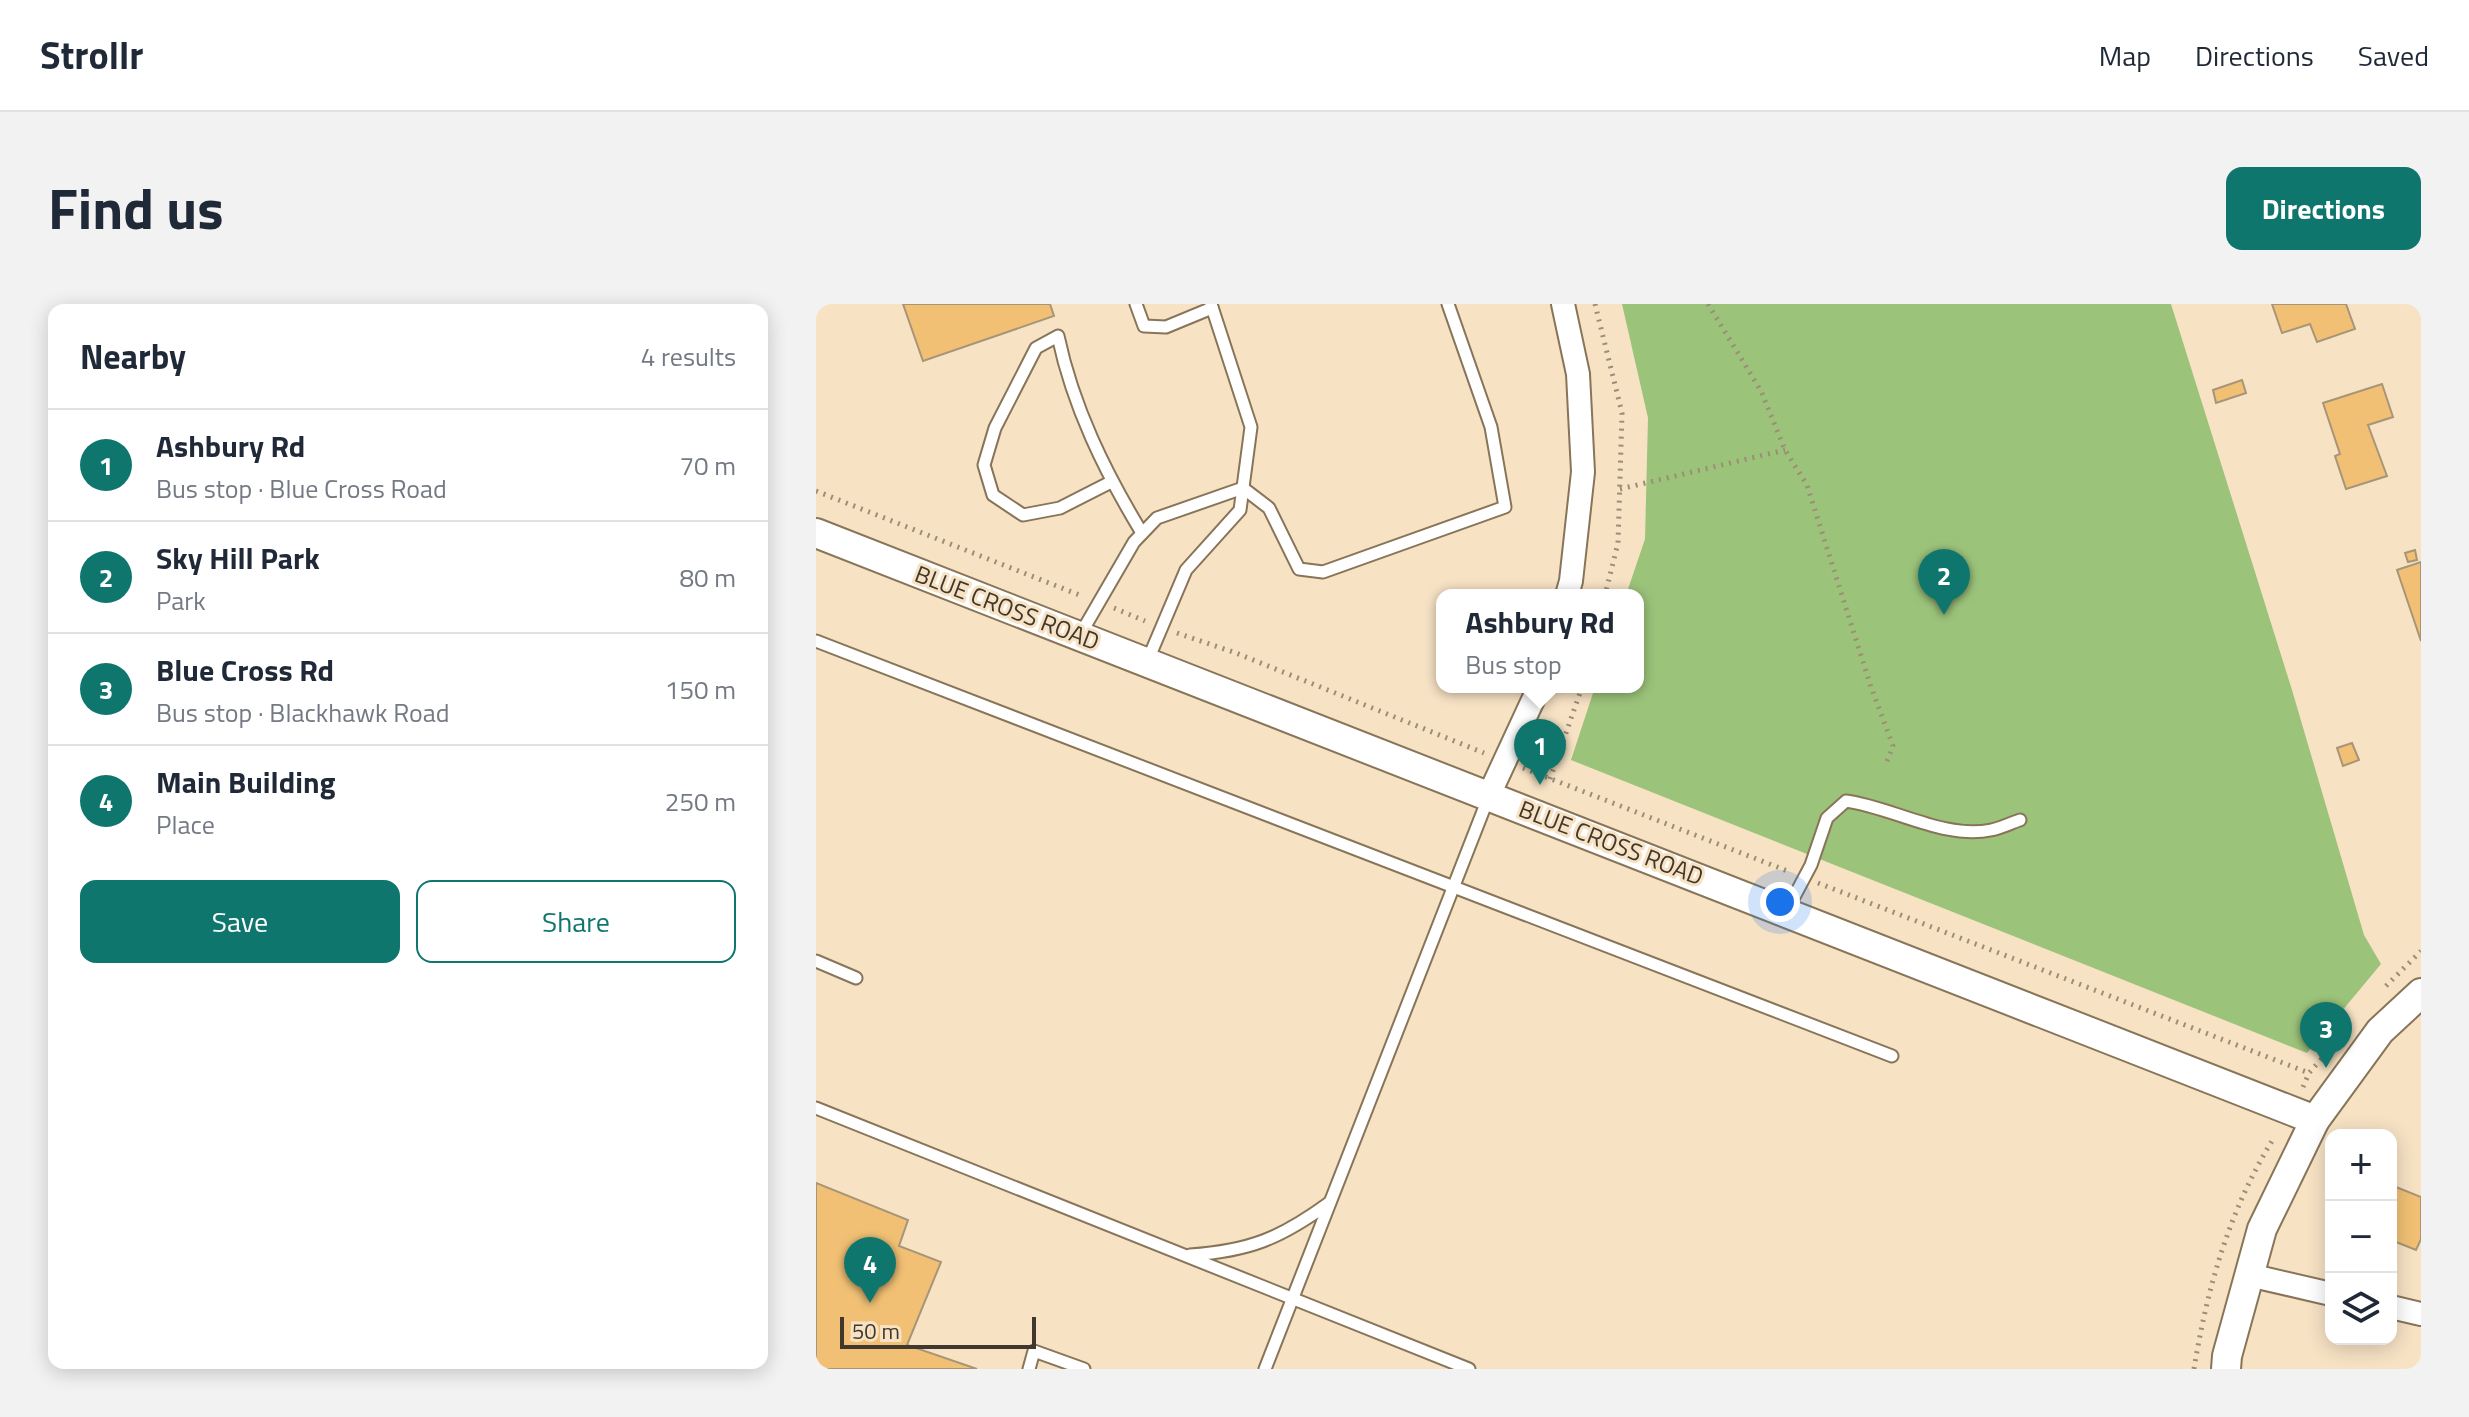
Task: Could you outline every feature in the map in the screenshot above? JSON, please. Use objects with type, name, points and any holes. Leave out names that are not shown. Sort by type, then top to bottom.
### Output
[{"type":"street","points":[[1563,304],[1578,374],[1583,472],[1569,589]]},
{"type":"street","name":"BLUE CROSS ROAD","points":[[816,533],[2315,1120]]},
{"type":"street","points":[[1489,795],[1536,693]]},
{"type":"street","points":[[2226,1369],[2262,1229],[2315,1120],[2380,1031],[2421,993]]},
{"type":"street","points":[[2249,1275],[2325,1293]]},
{"type":"street","points":[[2397,1308],[2421,1314]]},
{"type":"lane","points":[[1136,304],[1144,326],[1155,327],[1166,327],[1211,306],[1251,427],[1240,510],[1186,570],[1147,662]]},
{"type":"lane","points":[[1243,488],[1269,508],[1299,569],[1323,572],[1505,507],[1491,427],[1448,304]]},
{"type":"lane","points":[[1111,482],[1060,508],[1023,515],[993,495],[984,465],[995,428],[1036,348],[1058,336],[1066,375],[1111,482],[1142,533]]},
{"type":"lane","points":[[1080,636],[1134,542],[1157,518],[1243,488]]},
{"type":"lane","points":[[816,641],[1892,1056]]},
{"type":"lane","points":[[1265,1369],[1489,795]]},
{"type":"lane","points":[[1786,912],[1804,878],[1827,818],[1846,801],[1869,804],[1945,829],[1989,831],[2020,820]]},
{"type":"lane","points":[[816,961],[856,978]]},
{"type":"lane","points":[[816,1108],[1469,1369]]},
{"type":"lane","points":[[1184,1255],[1221,1253],[1255,1245],[1295,1228],[1329,1203]]},
{"type":"lane","points":[[1029,1369],[1034,1351],[1084,1369]]},
{"type":"path","points":[[1595,304],[1622,413],[1618,543],[1606,589]]},
{"type":"path","points":[[1708,304],[1761,391],[1785,450],[1807,485],[1871,687],[1893,746],[1886,764]]},
{"type":"path","points":[[1620,489],[1785,450]]},
{"type":"path","points":[[816,491],[2309,1073]]},
{"type":"path","points":[[1550,779],[1580,693]]},
{"type":"green space","points":[[1622,304],[2171,304],[2292,690],[2364,935],[2381,964],[2307,1053],[1571,760],[1593,693],[1644,693],[1644,589],[1628,589],[1645,539],[1648,418]]},
{"type":"building","points":[[903,304],[1050,304],[1054,316],[923,361]]},
{"type":"building","points":[[2272,304],[2346,304],[2355,329],[2317,342],[2310,324],[2282,333]]},
{"type":"building","points":[[2242,380],[2246,393],[2216,403],[2213,390]]},
{"type":"building","points":[[2382,384],[2393,417],[2368,425],[2387,476],[2346,489],[2335,456],[2340,454],[2323,403]]},
{"type":"building","points":[[2415,550],[2417,560],[2408,562],[2405,553]]},
{"type":"building","points":[[2421,562],[2421,641],[2397,570]]},
{"type":"building","points":[[2352,743],[2359,760],[2343,766],[2337,748]]},
{"type":"building","points":[[816,1183],[908,1220],[899,1246],[941,1262],[907,1345],[977,1369],[816,1369]]},
{"type":"building","points":[[2397,1187],[2421,1197],[2421,1239],[2416,1250],[2397,1242]]},
{"type":"place","name":"Sky Hill Park","points":[[1944,615]]},
{"type":"place","name":"Ashbury Rd","points":[[1540,785]]},
{"type":"place","name":"Blue Cross Rd","points":[[2326,1068]]},
{"type":"place","name":"Main Building","points":[[870,1303]]}]
